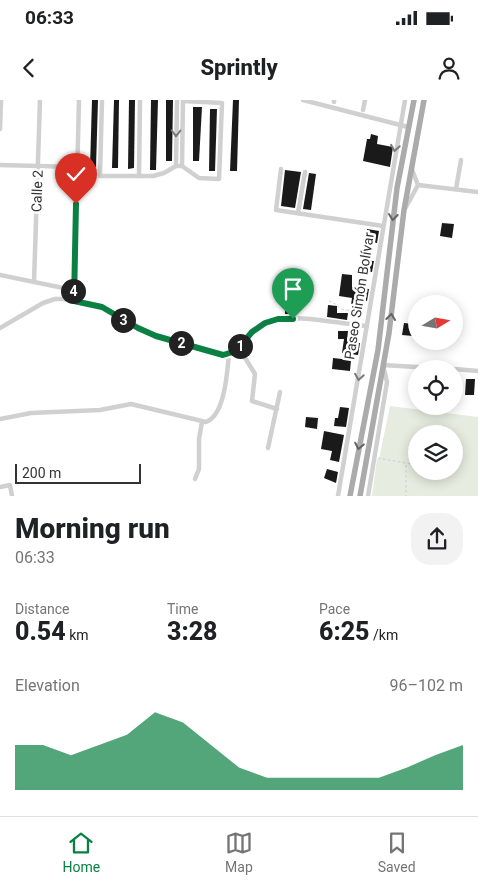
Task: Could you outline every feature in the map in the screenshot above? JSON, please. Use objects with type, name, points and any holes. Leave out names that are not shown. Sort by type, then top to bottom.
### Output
[{"type":"main road","name":"Paseo Simón Bolívar","points":[[350,496],[375,364],[397,188],[414,100]]},
{"type":"main road","points":[[360,496],[383,365],[404,210],[424,100]]},
{"type":"main road","points":[[375,364],[383,365]]},
{"type":"street","points":[[0,129],[1,100]]},
{"type":"street","name":"Calle 2","points":[[34,282],[40,100]]},
{"type":"street","points":[[74,301],[79,100]]},
{"type":"street","points":[[102,100],[100,176],[160,175],[176,166],[182,166],[199,178],[219,179],[222,103],[184,101],[182,166]]},
{"type":"street","points":[[138,176],[140,100]]},
{"type":"street","points":[[176,166],[177,100]]},
{"type":"street","points":[[303,100],[408,127]]},
{"type":"street","points":[[363,110],[365,100]]},
{"type":"street","name":"Paseo Simón Bolívar","points":[[338,496],[404,100]]},
{"type":"street","points":[[456,189],[461,160]]},
{"type":"street","points":[[0,165],[77,167]]},
{"type":"street","points":[[411,167],[418,185]]},
{"type":"street","points":[[281,169],[276,210],[383,226]]},
{"type":"street","points":[[298,213],[305,172]]},
{"type":"street","points":[[418,185],[478,192]]},
{"type":"street","points":[[404,210],[418,185]]},
{"type":"street","points":[[0,275],[73,290]]},
{"type":"street","points":[[372,292],[384,294]]},
{"type":"street","points":[[0,328],[52,300],[74,301],[102,307],[156,336],[218,354],[229,354],[239,348],[256,329],[265,323],[278,319],[367,326]]},
{"type":"street","points":[[239,348],[255,374],[252,401],[277,408]]},
{"type":"street","points":[[0,419],[40,413],[100,410],[131,404],[202,422],[212,420],[216,415],[223,395],[229,354]]},
{"type":"street","points":[[368,496],[387,382],[383,365],[408,367]]},
{"type":"street","points":[[463,370],[478,371]]},
{"type":"street","points":[[268,448],[280,392]]},
{"type":"street","points":[[195,479],[199,470],[199,439],[202,422]]},
{"type":"street","points":[[0,487],[10,485],[12,496]]},
{"type":"path","points":[[330,302],[341,309],[369,313]]},
{"type":"path","points":[[375,457],[406,464],[406,496]]},
{"type":"shaded area","points":[[390,406],[408,408],[408,415],[462,415],[478,417],[478,496],[372,496],[377,459],[379,459]]},
{"type":"building","points":[[92,100],[98,100],[96,167],[90,167]]},
{"type":"building","points":[[114,100],[119,100],[118,168],[112,168]]},
{"type":"building","points":[[129,100],[135,100],[134,168],[128,169]]},
{"type":"building","points":[[151,100],[158,100],[156,170],[150,170]]},
{"type":"building","points":[[166,100],[173,100],[172,161],[166,161]]},
{"type":"building","points":[[233,100],[239,100],[237,171],[230,171]]},
{"type":"building","points":[[193,107],[202,107],[199,161],[193,161]]},
{"type":"building","points":[[210,109],[217,109],[215,171],[209,171]]},
{"type":"building","points":[[371,134],[378,136],[377,144],[393,147],[390,167],[363,161],[367,139],[370,139]]},
{"type":"building","points":[[285,170],[301,172],[295,208],[281,206]]},
{"type":"building","points":[[309,173],[316,174],[311,210],[303,209]]},
{"type":"building","points":[[442,223],[454,224],[452,238],[440,236]]},
{"type":"building","points":[[367,229],[379,231],[377,243],[366,241]]},
{"type":"building","points":[[363,260],[374,261],[372,272],[362,271]]},
{"type":"building","points":[[342,274],[352,275],[352,287],[369,289],[367,301],[358,299],[358,305],[351,305],[352,298],[339,296]]},
{"type":"building","points":[[285,302],[296,303],[295,314],[285,314]]},
{"type":"building","points":[[328,305],[337,306],[337,313],[348,313],[347,320],[327,317]]},
{"type":"building","points":[[404,323],[408,323],[408,336],[402,335]]},
{"type":"building","points":[[338,331],[348,331],[347,341],[360,343],[358,355],[342,353],[344,339],[338,339]]},
{"type":"building","points":[[333,358],[351,360],[350,371],[332,369]]},
{"type":"building","points":[[466,379],[475,379],[474,395],[465,395]]},
{"type":"building","points":[[340,407],[349,408],[346,427],[334,426]]},
{"type":"building","points":[[306,417],[318,418],[317,429],[305,427]]},
{"type":"building","points":[[324,431],[344,435],[339,462],[330,460],[332,451],[321,449]]},
{"type":"building","points":[[327,469],[338,472],[336,483],[324,478]]},
{"type":"route","points":[[76,204],[74,301],[102,307],[123,320],[156,336],[223,355],[236,351],[252,332],[265,323],[278,319],[293,319]]}]
